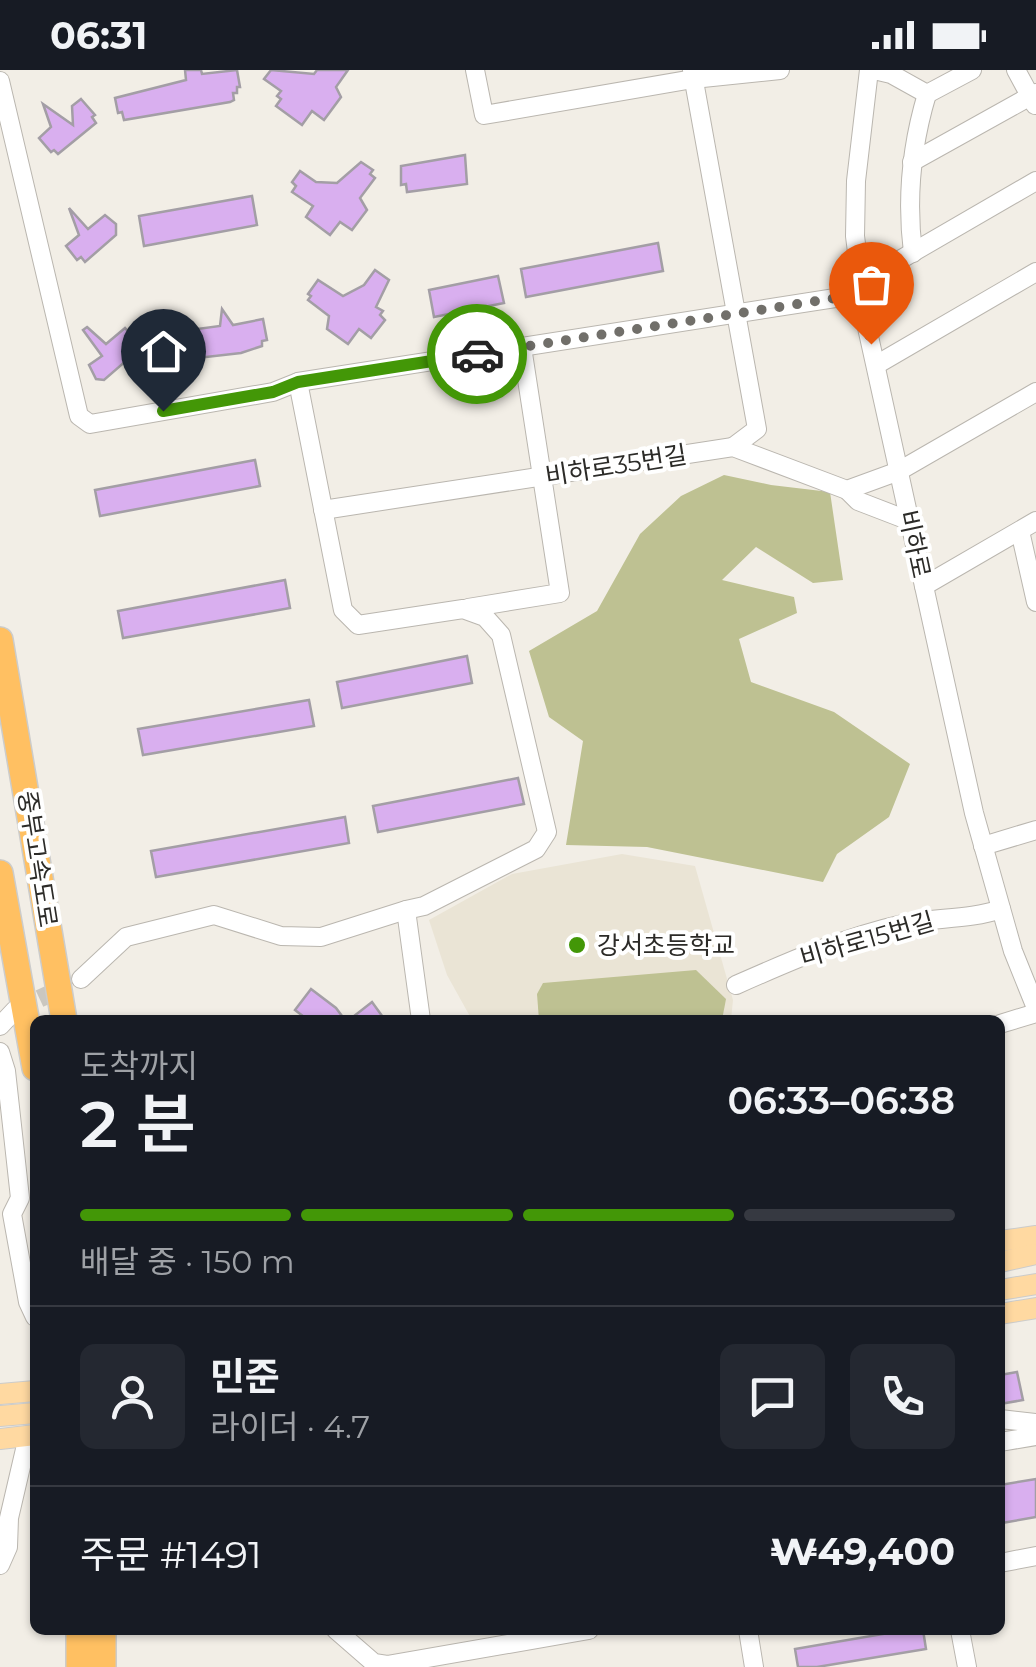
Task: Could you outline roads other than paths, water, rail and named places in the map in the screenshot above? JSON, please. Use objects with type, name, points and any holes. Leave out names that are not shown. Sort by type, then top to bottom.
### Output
[{"type":"highway","name":"중부고속도로","points":[[0,640],[63,1015]]},
{"type":"highway","name":"중부고속도로","points":[[0,873],[30,1040]]},
{"type":"highway","points":[[79,1635],[79,1667]]},
{"type":"highway","points":[[103,1667],[104,1635]]},
{"type":"main road","points":[[1005,1241],[1036,1236]]},
{"type":"main road","points":[[1005,1261],[1036,1254]]},
{"type":"main road","points":[[1005,1289],[1036,1284]]},
{"type":"main road","points":[[1005,1313],[1036,1308]]},
{"type":"main road","points":[[0,1394],[30,1392]]},
{"type":"main road","points":[[0,1416],[30,1413]]},
{"type":"main road","points":[[0,1442],[30,1442]]},
{"type":"street","points":[[475,70],[484,115],[692,74],[780,70]]},
{"type":"street","points":[[872,70],[891,74],[927,94]]},
{"type":"street","name":"비하로","points":[[872,70],[856,181],[855,236],[861,289],[982,846],[1000,908],[1031,983],[1036,1010]]},
{"type":"street","points":[[913,252],[908,214],[912,162],[927,94],[972,70]]},
{"type":"street","points":[[912,162],[1034,98],[1016,70]]},
{"type":"street","points":[[692,74],[757,428],[733,446]]},
{"type":"street","points":[[0,82],[78,416],[90,424],[273,392],[298,382],[735,314],[861,289],[913,252],[1036,182]]},
{"type":"street","points":[[876,365],[1036,272]]},
{"type":"street","points":[[298,382],[343,610],[358,624],[463,609],[560,593],[522,347]]},
{"type":"street","points":[[848,490],[899,471],[1036,392]]},
{"type":"street","name":"비하로35번길","points":[[323,510],[733,446],[848,490],[858,501],[910,522]]},
{"type":"street","points":[[924,586],[1028,526],[1036,602]]},
{"type":"street","points":[[82,979],[126,937],[214,915],[281,936],[321,936],[424,906],[536,849],[547,832],[500,635],[485,617],[463,609]]},
{"type":"street","points":[[982,846],[1036,830]]},
{"type":"street","name":"비하로15번길","points":[[736,985],[805,954],[892,926],[933,917],[980,916],[1000,908]]},
{"type":"street","points":[[406,910],[421,1015]]},
{"type":"street","points":[[0,1026],[15,1010]]},
{"type":"street","points":[[1005,1022],[1036,1010]]},
{"type":"street","points":[[0,1052],[6,1071],[20,1198],[6,1214],[30,1306]]},
{"type":"street","points":[[1005,1420],[1036,1423]]},
{"type":"street","points":[[1005,1441],[1036,1436]]},
{"type":"street","points":[[0,1564],[8,1547],[5,1518],[30,1448]]},
{"type":"street","points":[[1005,1562],[1036,1556]]},
{"type":"street","points":[[342,1635],[374,1663],[387,1665],[513,1636]]},
{"type":"street","points":[[749,1635],[754,1667]]},
{"type":"street","points":[[961,1635],[966,1667]]},
{"type":"tunnel","points":[[15,1010],[69,985]]},
{"type":"place","name":"강서초등학교","points":[[577,945]]}]
